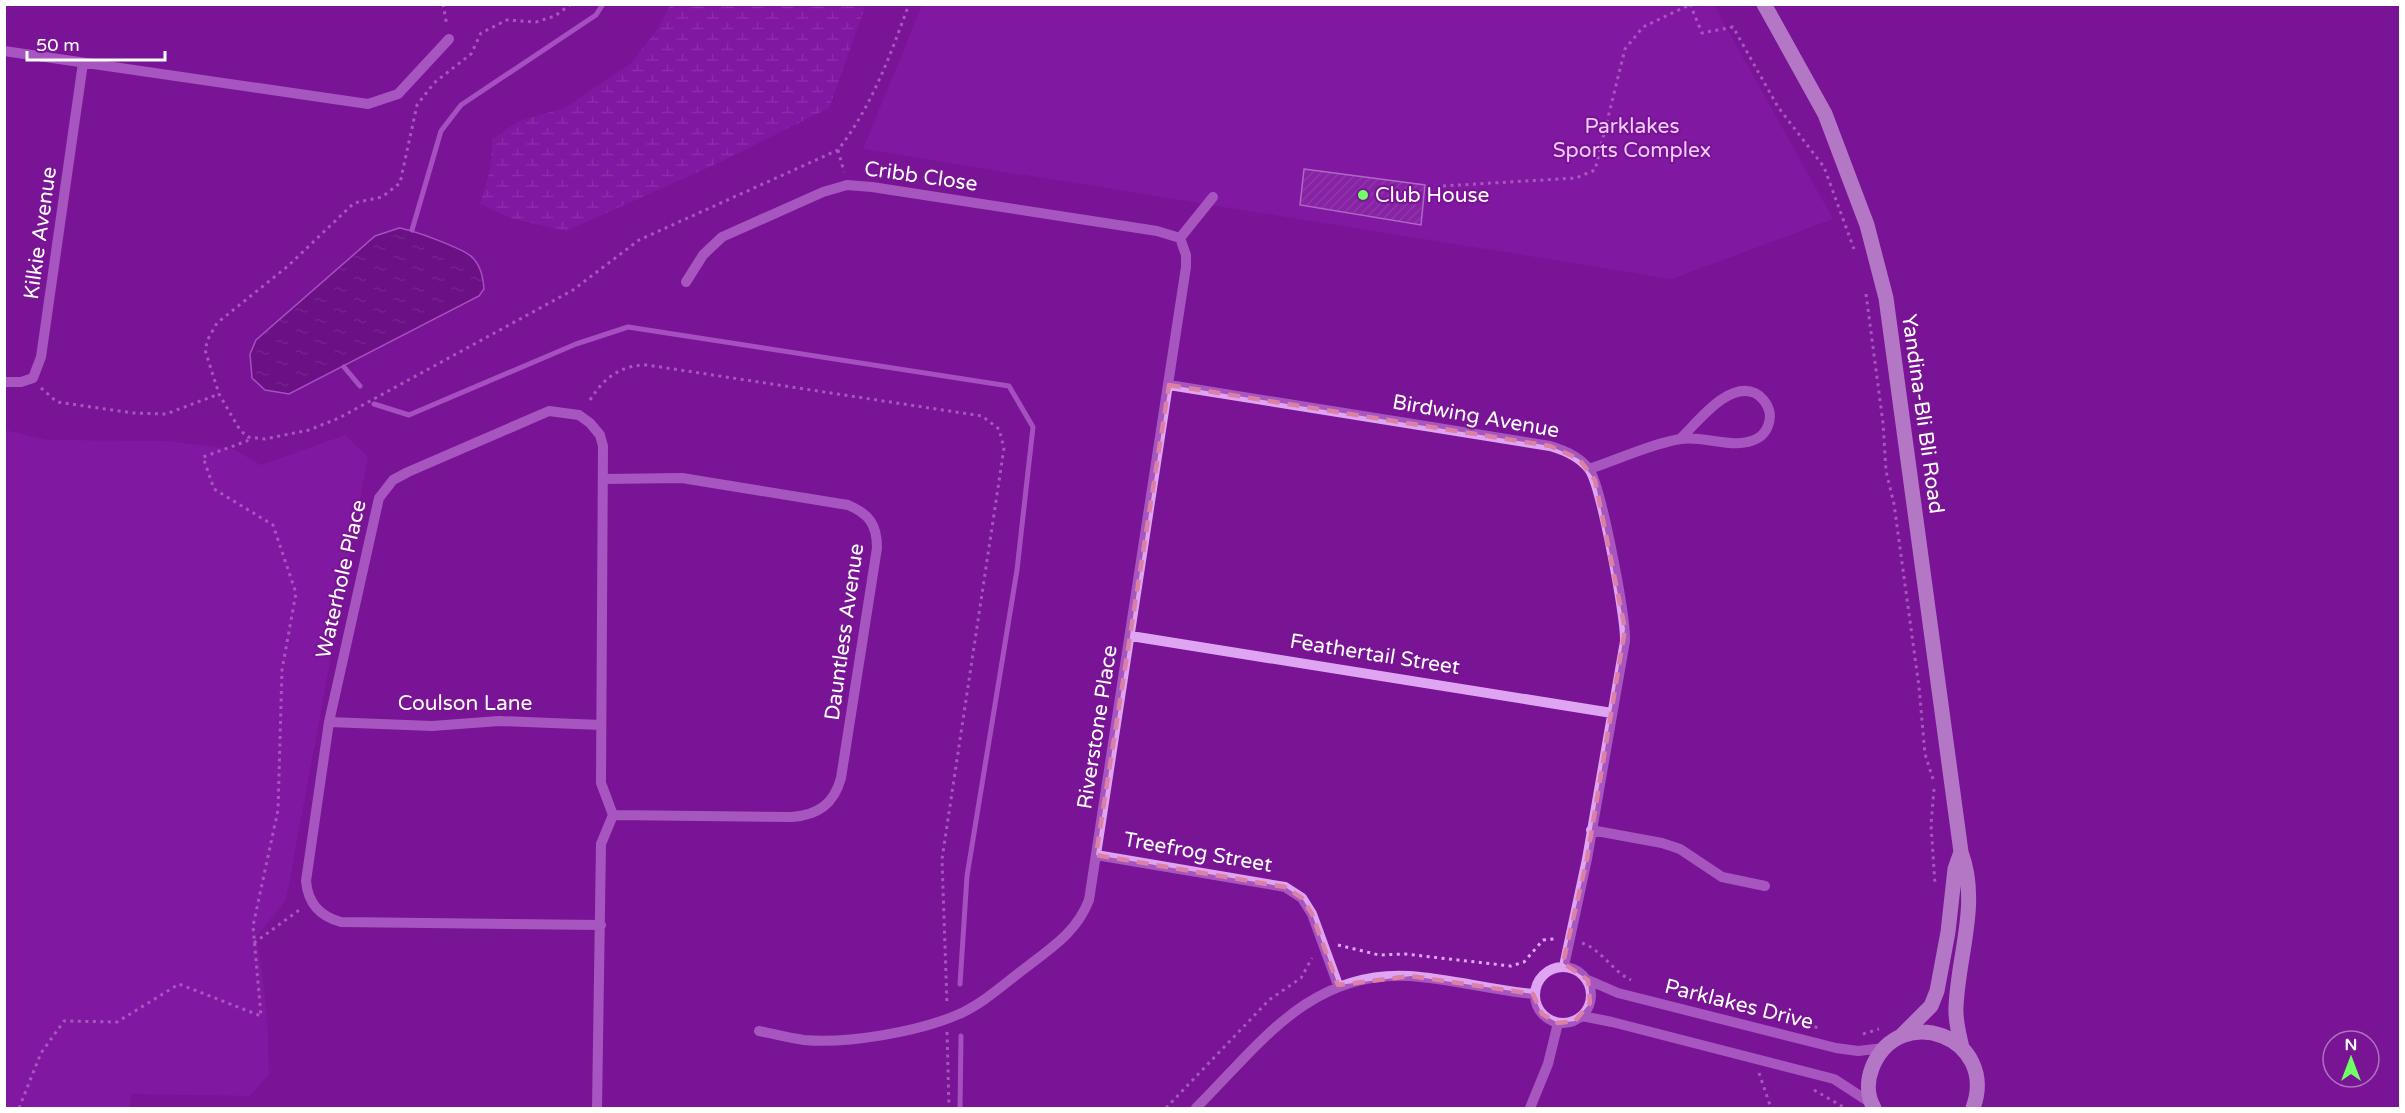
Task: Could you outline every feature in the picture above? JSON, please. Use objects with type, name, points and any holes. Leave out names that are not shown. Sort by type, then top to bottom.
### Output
[{"type":"main road","name":"Yandina-Bli Bli Road","points":[[1764,4],[1825,114],[1867,225],[1879,266],[1895,358],[1961,852],[1967,870],[1967,930],[1956,1006],[1962,1048]]},
{"type":"main road","points":[[1872,1106],[1868,1089],[1870,1074],[1884,1048],[1899,1038],[1931,1006],[1937,991],[1948,932],[1955,869],[1961,852]]},
{"type":"main road","points":[[1899,1038],[1915,1032],[1932,1032],[1948,1038],[1962,1048],[1976,1071],[1978,1084],[1973,1108]]},
{"type":"street","points":[[4,51],[368,104],[398,94],[449,39]]},
{"type":"street","name":"Kilkie Avenue","points":[[33,378],[41,357],[83,63]]},
{"type":"street","name":"Cribb Close","points":[[686,282],[703,255],[722,237],[823,192],[847,185],[884,188],[1089,220],[1170,233],[1180,238]]},
{"type":"street","points":[[1180,238],[1213,197]]},
{"type":"street","name":"Riverstone Place","points":[[759,1031],[805,1040],[858,1037],[940,1021],[980,1002],[1064,939],[1077,926],[1089,900],[1169,385],[1186,267],[1180,238]]},
{"type":"street","points":[[4,382],[21,382],[33,378]]},
{"type":"street","name":"Birdwing Avenue","points":[[1169,385],[1550,446],[1564,450],[1589,469]]},
{"type":"street","points":[[1564,966],[1591,830],[1625,629],[1598,494],[1589,469],[1681,438],[1742,442],[1758,438],[1766,430],[1770,421],[1769,410],[1757,394],[1747,390],[1733,392],[1681,438]]},
{"type":"street","name":"Waterhole Place","points":[[310,902],[306,881],[329,722],[379,498],[393,480],[549,411],[579,415],[591,423],[600,435],[603,446],[601,783],[613,815]]},
{"type":"street","name":"Dauntless Avenue","points":[[604,479],[682,478],[848,505],[866,515],[877,532],[877,548],[841,778],[837,792],[829,804],[818,812],[792,817],[613,815]]},
{"type":"street","name":"Feathertail Street","points":[[1131,636],[1612,713]]},
{"type":"street","name":"Coulson Lane","points":[[329,722],[432,726],[499,721],[601,725]]},
{"type":"street","points":[[597,1108],[601,844],[613,815]]},
{"type":"street","points":[[1591,830],[1671,846],[1680,849],[1722,877],[1765,886]]},
{"type":"street","name":"Treefrog Street","points":[[1096,855],[1255,880],[1285,887],[1302,898],[1312,914],[1338,985]]},
{"type":"street","points":[[310,902],[330,919],[341,922],[601,925]]},
{"type":"street","points":[[1564,966],[1578,970],[1588,980],[1590,1003],[1582,1016],[1575,1021],[1558,1023],[1542,1014],[1533,994],[1542,975],[1549,970],[1564,966]]},
{"type":"street","points":[[1196,1108],[1283,1020],[1319,994],[1338,985],[1383,976],[1411,976],[1533,994]]},
{"type":"street","name":"Parklakes Drive","points":[[1588,980],[1618,993],[1836,1048],[1858,1051],[1884,1048]]},
{"type":"street","points":[[1582,1016],[1834,1079],[1872,1106]]},
{"type":"street","points":[[1530,1108],[1548,1064],[1558,1023]]},
{"type":"path","points":[[443,4],[449,39]]},
{"type":"path","points":[[571,4],[546,19],[536,22],[507,20],[481,33],[471,54],[434,83],[417,105],[400,183],[382,197],[354,203],[288,266],[217,323],[207,339],[205,350],[219,394],[240,430],[248,437],[265,439],[309,430],[339,418],[573,290],[639,240],[838,150],[857,126],[887,66],[909,4]]},
{"type":"path","points":[[1443,186],[1576,178],[1595,170],[1625,49],[1643,27],[1689,5],[1702,33],[1733,27],[1738,34],[1778,107],[1824,167],[1855,250]]},
{"type":"path","points":[[838,150],[847,185]]},
{"type":"path","points":[[1865,288],[1883,423],[1886,471],[1894,504],[1919,687],[1925,754],[1934,790],[1931,825],[1936,892]]},
{"type":"path","points":[[590,400],[613,373],[634,365],[647,365],[982,416],[999,429],[1004,448],[942,859],[947,1011]]},
{"type":"path","points":[[33,378],[43,391],[57,402],[134,413],[166,414],[219,394]]},
{"type":"path","points":[[19,1108],[41,1053],[64,1021],[117,1022],[179,984],[261,1016],[253,926],[278,810],[282,670],[296,593],[273,525],[214,489],[203,457],[247,441],[248,437]]},
{"type":"path","points":[[255,943],[310,902]]},
{"type":"path","points":[[1858,1035],[1889,1024]]},
{"type":"path","points":[[947,1027],[949,1108]]},
{"type":"path","points":[[1758,1072],[1771,1108]]},
{"type":"path","points":[[1808,1088],[1845,1108]]},
{"type":"highlighted area","points":[[1169,385],[1550,446],[1579,459],[1595,480],[1625,629],[1587,859],[1563,963],[1588,980],[1590,1003],[1575,1021],[1558,1023],[1542,1014],[1533,994],[1411,976],[1338,985],[1312,914],[1302,898],[1285,887],[1096,855]]},
{"type":"green space","points":[[670,5],[866,5],[829,108],[714,165],[566,231],[513,219],[480,204],[491,166],[492,139],[519,121],[565,108],[631,63],[655,33]]},
{"type":"green space","name":"Parklakes Sports Complex","points":[[922,5],[1714,5],[1833,219],[1672,279],[863,149]]},
{"type":"green space","points":[[5,430],[47,440],[166,441],[233,449],[261,465],[345,435],[368,457],[286,900],[257,936],[267,1013],[269,1074],[250,1096],[131,1094],[130,1108],[5,1108]]},
{"type":"water","points":[[399,228],[438,240],[473,258],[480,269],[483,280],[484,289],[479,296],[289,394],[265,390],[252,378],[250,354],[256,340],[375,236]]},
{"type":"building","name":"Club House","points":[[1304,169],[1425,185],[1421,225],[1300,205]]},
{"type":"waterway","points":[[412,230],[441,131],[461,105],[596,15],[603,4]]},
{"type":"waterway","points":[[374,404],[409,415],[576,344],[628,327],[1009,386],[1033,427],[1017,570],[967,876],[960,984]]},
{"type":"waterway","points":[[344,367],[360,386]]},
{"type":"waterway","points":[[960,1108],[961,1036]]},
{"type":"place","name":"Club House","points":[[1363,195]]}]
